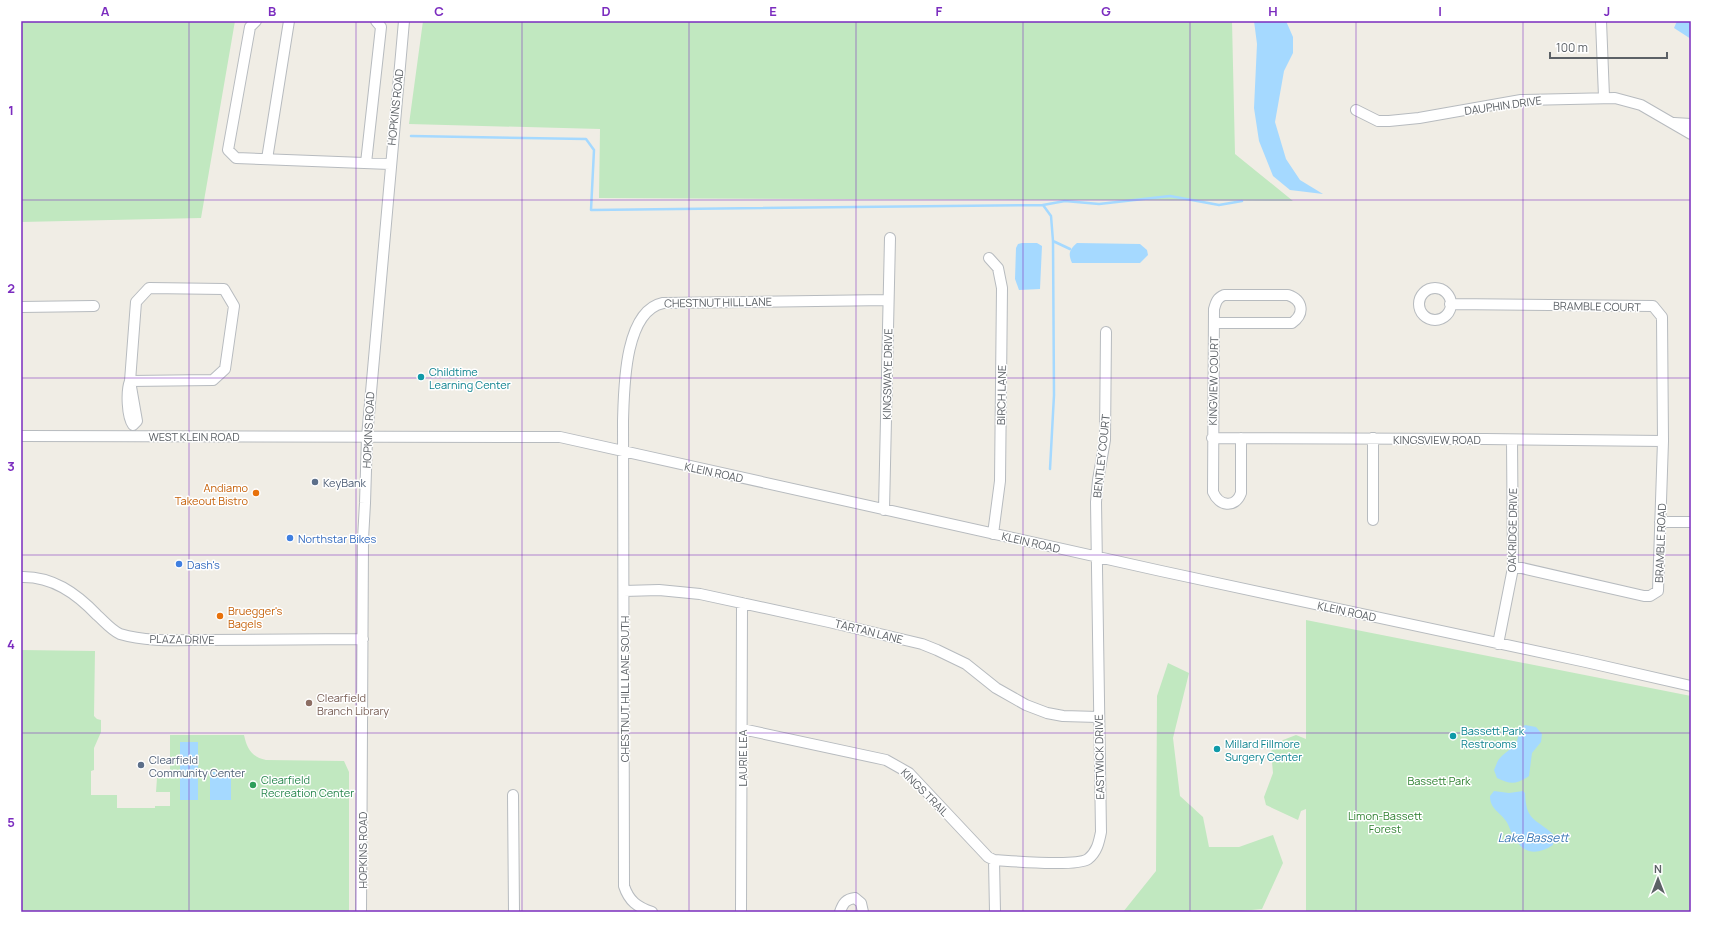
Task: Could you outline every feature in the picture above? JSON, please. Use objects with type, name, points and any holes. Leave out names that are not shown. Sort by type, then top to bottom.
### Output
[{"type":"street","points":[[256,21],[250,27],[228,150],[236,158],[390,164]]},
{"type":"street","points":[[267,159],[289,21]]},
{"type":"street","points":[[366,163],[381,27],[376,21]]},
{"type":"street","name":"HOPKINS ROAD","points":[[361,912],[363,539],[367,437],[390,164],[404,21]]},
{"type":"street","points":[[1601,21],[1604,97]]},
{"type":"street","name":"DAUPHIN DRIVE","points":[[1356,110],[1378,121],[1389,121],[1419,118],[1521,100],[1604,97],[1615,98],[1641,105],[1691,134]]},
{"type":"street","points":[[1670,123],[1691,124]]},
{"type":"street","name":"KINGSWAYE DRIVE","points":[[884,510],[890,238]]},
{"type":"street","name":"BIRCH LANE","points":[[990,258],[998,268],[1002,288],[1000,481],[994,534]]},
{"type":"street","points":[[130,381],[213,380],[225,369],[234,306],[224,289],[149,288],[136,302],[130,381],[127,388],[130,421],[133,431]]},
{"type":"street","name":"KINGVIEW COURT","points":[[1214,323],[1292,323],[1298,319],[1300,304],[1295,297],[1288,295],[1224,295],[1219,297],[1216,302],[1214,309],[1212,492],[1216,499],[1222,503],[1233,503],[1238,499],[1241,493],[1241,438]]},
{"type":"street","name":"CHESTNUT HILL LANE","points":[[623,452],[623,406],[628,359],[636,329],[642,317],[651,307],[663,302],[888,300]]},
{"type":"street","name":"BRAMBLE COURT","points":[[1450,304],[1653,306],[1662,317],[1663,441]]},
{"type":"street","points":[[21,307],[94,306]]},
{"type":"street","name":"BENTLEY COURT","points":[[1096,557],[1096,502],[1105,440],[1106,332]]},
{"type":"street","name":"WEST KLEIN ROAD","points":[[21,436],[133,431],[367,437]]},
{"type":"street","name":"KLEIN ROAD","points":[[367,437],[560,437],[1096,557],[1691,686]]},
{"type":"street","name":"KINGSVIEW ROAD","points":[[1212,438],[1663,441]]},
{"type":"street","points":[[1373,438],[1374,520]]},
{"type":"street","name":"OAKRIDGE DRIVE","points":[[1498,644],[1513,566],[1512,440]]},
{"type":"street","name":"BRAMBLE ROAD","points":[[1513,566],[1644,596],[1650,596],[1658,591],[1663,441]]},
{"type":"street","name":"CHESTNUT HILL LANE SOUTH","points":[[623,452],[624,886],[631,901],[642,909],[652,912]]},
{"type":"street","points":[[1660,522],[1691,522]]},
{"type":"street","name":"EASTWICK DRIVE","points":[[994,860],[1081,862],[1094,853],[1098,846],[1101,832],[1096,557]]},
{"type":"street","name":"PLAZA DRIVE","points":[[21,577],[35,577],[62,587],[75,594],[105,623],[119,633],[141,638],[247,640],[362,639]]},
{"type":"street","name":"TARTAN LANE","points":[[624,591],[681,591],[829,622],[922,644],[966,664],[996,688],[1026,705],[1047,713],[1063,716],[1098,717]]},
{"type":"street","name":"LAURIE LEA","points":[[741,912],[742,603]]},
{"type":"street","name":"KINGS TRAIL","points":[[742,729],[886,760],[896,764],[913,776],[988,857],[994,860]]},
{"type":"street","points":[[513,795],[514,912]]},
{"type":"street","points":[[994,860],[995,912]]},
{"type":"street","points":[[840,912],[848,899],[855,898],[861,903],[863,912]]},
{"type":"green space","points":[[21,21],[235,21],[201,218],[21,222]]},
{"type":"green space","points":[[423,21],[1232,21],[1235,154],[1293,201],[599,198],[600,129],[409,124]]},
{"type":"green space","name":"Bassett Park","points":[[1306,620],[1691,696],[1691,912],[1306,912],[1306,809],[1301,811],[1298,820],[1266,805],[1264,797],[1273,773],[1271,751],[1283,740],[1296,735],[1306,739]]},
{"type":"green space","name":"Clearfield Recreation Center","points":[[21,650],[95,651],[94,716],[101,720],[101,732],[94,748],[94,770],[91,771],[91,795],[117,795],[117,808],[155,808],[155,806],[170,806],[170,792],[156,792],[157,778],[170,778],[170,735],[244,735],[251,752],[261,759],[344,761],[349,772],[349,912],[21,912]]},
{"type":"green space","points":[[1168,663],[1189,673],[1173,738],[1180,796],[1203,817],[1209,847],[1239,847],[1273,835],[1283,863],[1262,909],[1232,912],[1191,910],[1189,912],[1123,912],[1156,871],[1157,696]]},
{"type":"water","points":[[1254,21],[1286,21],[1293,37],[1293,53],[1284,71],[1275,122],[1286,159],[1300,180],[1323,194],[1290,190],[1273,176],[1259,141],[1254,108],[1257,44]]},
{"type":"water","points":[[1677,21],[1691,21],[1691,39],[1674,28]]},
{"type":"water","points":[[1037,243],[1042,246],[1040,289],[1019,290],[1015,279],[1016,248],[1018,244]]},
{"type":"water","points":[[1077,243],[1140,244],[1147,250],[1148,255],[1140,263],[1072,263],[1070,252]]},
{"type":"water","points":[[1525,725],[1536,727],[1542,734],[1541,742],[1532,753],[1529,776],[1514,783],[1506,782],[1497,778],[1494,770],[1500,758],[1515,745],[1519,731]]},
{"type":"water","points":[[180,742],[198,742],[198,800],[180,800]]},
{"type":"water","points":[[210,772],[231,772],[231,800],[210,800]]},
{"type":"water","name":"Lake Bassett","points":[[1494,791],[1509,793],[1523,791],[1525,793],[1527,809],[1530,814],[1536,821],[1553,834],[1553,845],[1547,849],[1535,852],[1521,846],[1506,821],[1495,810],[1490,800],[1490,796]]},
{"type":"waterway","points":[[411,136],[586,139],[594,150],[591,210],[1043,205],[1051,216],[1053,241],[1054,395],[1050,469]]},
{"type":"waterway","points":[[1043,205],[1065,201],[1099,204],[1170,196],[1219,205],[1242,201]]},
{"type":"waterway","points":[[1053,241],[1070,249]]},
{"type":"place","name":"Childtime Learning Center","points":[[421,377]]},
{"type":"place","name":"KeyBank","points":[[315,482]]},
{"type":"place","name":"Andiamo Takeout Bistro","points":[[256,493]]},
{"type":"place","name":"Northstar Bikes","points":[[290,538]]},
{"type":"place","name":"Dash's","points":[[179,564]]},
{"type":"place","name":"Bruegger's Bagels","points":[[220,616]]},
{"type":"place","name":"Clearfield Branch Library","points":[[309,703]]},
{"type":"place","name":"Bassett Park Restrooms","points":[[1453,736]]},
{"type":"place","name":"Millard Fillmore Surgery Center","points":[[1217,749]]},
{"type":"place","name":"Clearfield Community Center","points":[[141,765]]},
{"type":"place","name":"Clearfield Recreation Center","points":[[253,785]]},
{"type":"park label","name":"Limon-Bassett Forest","points":[[1385,821]]}]
